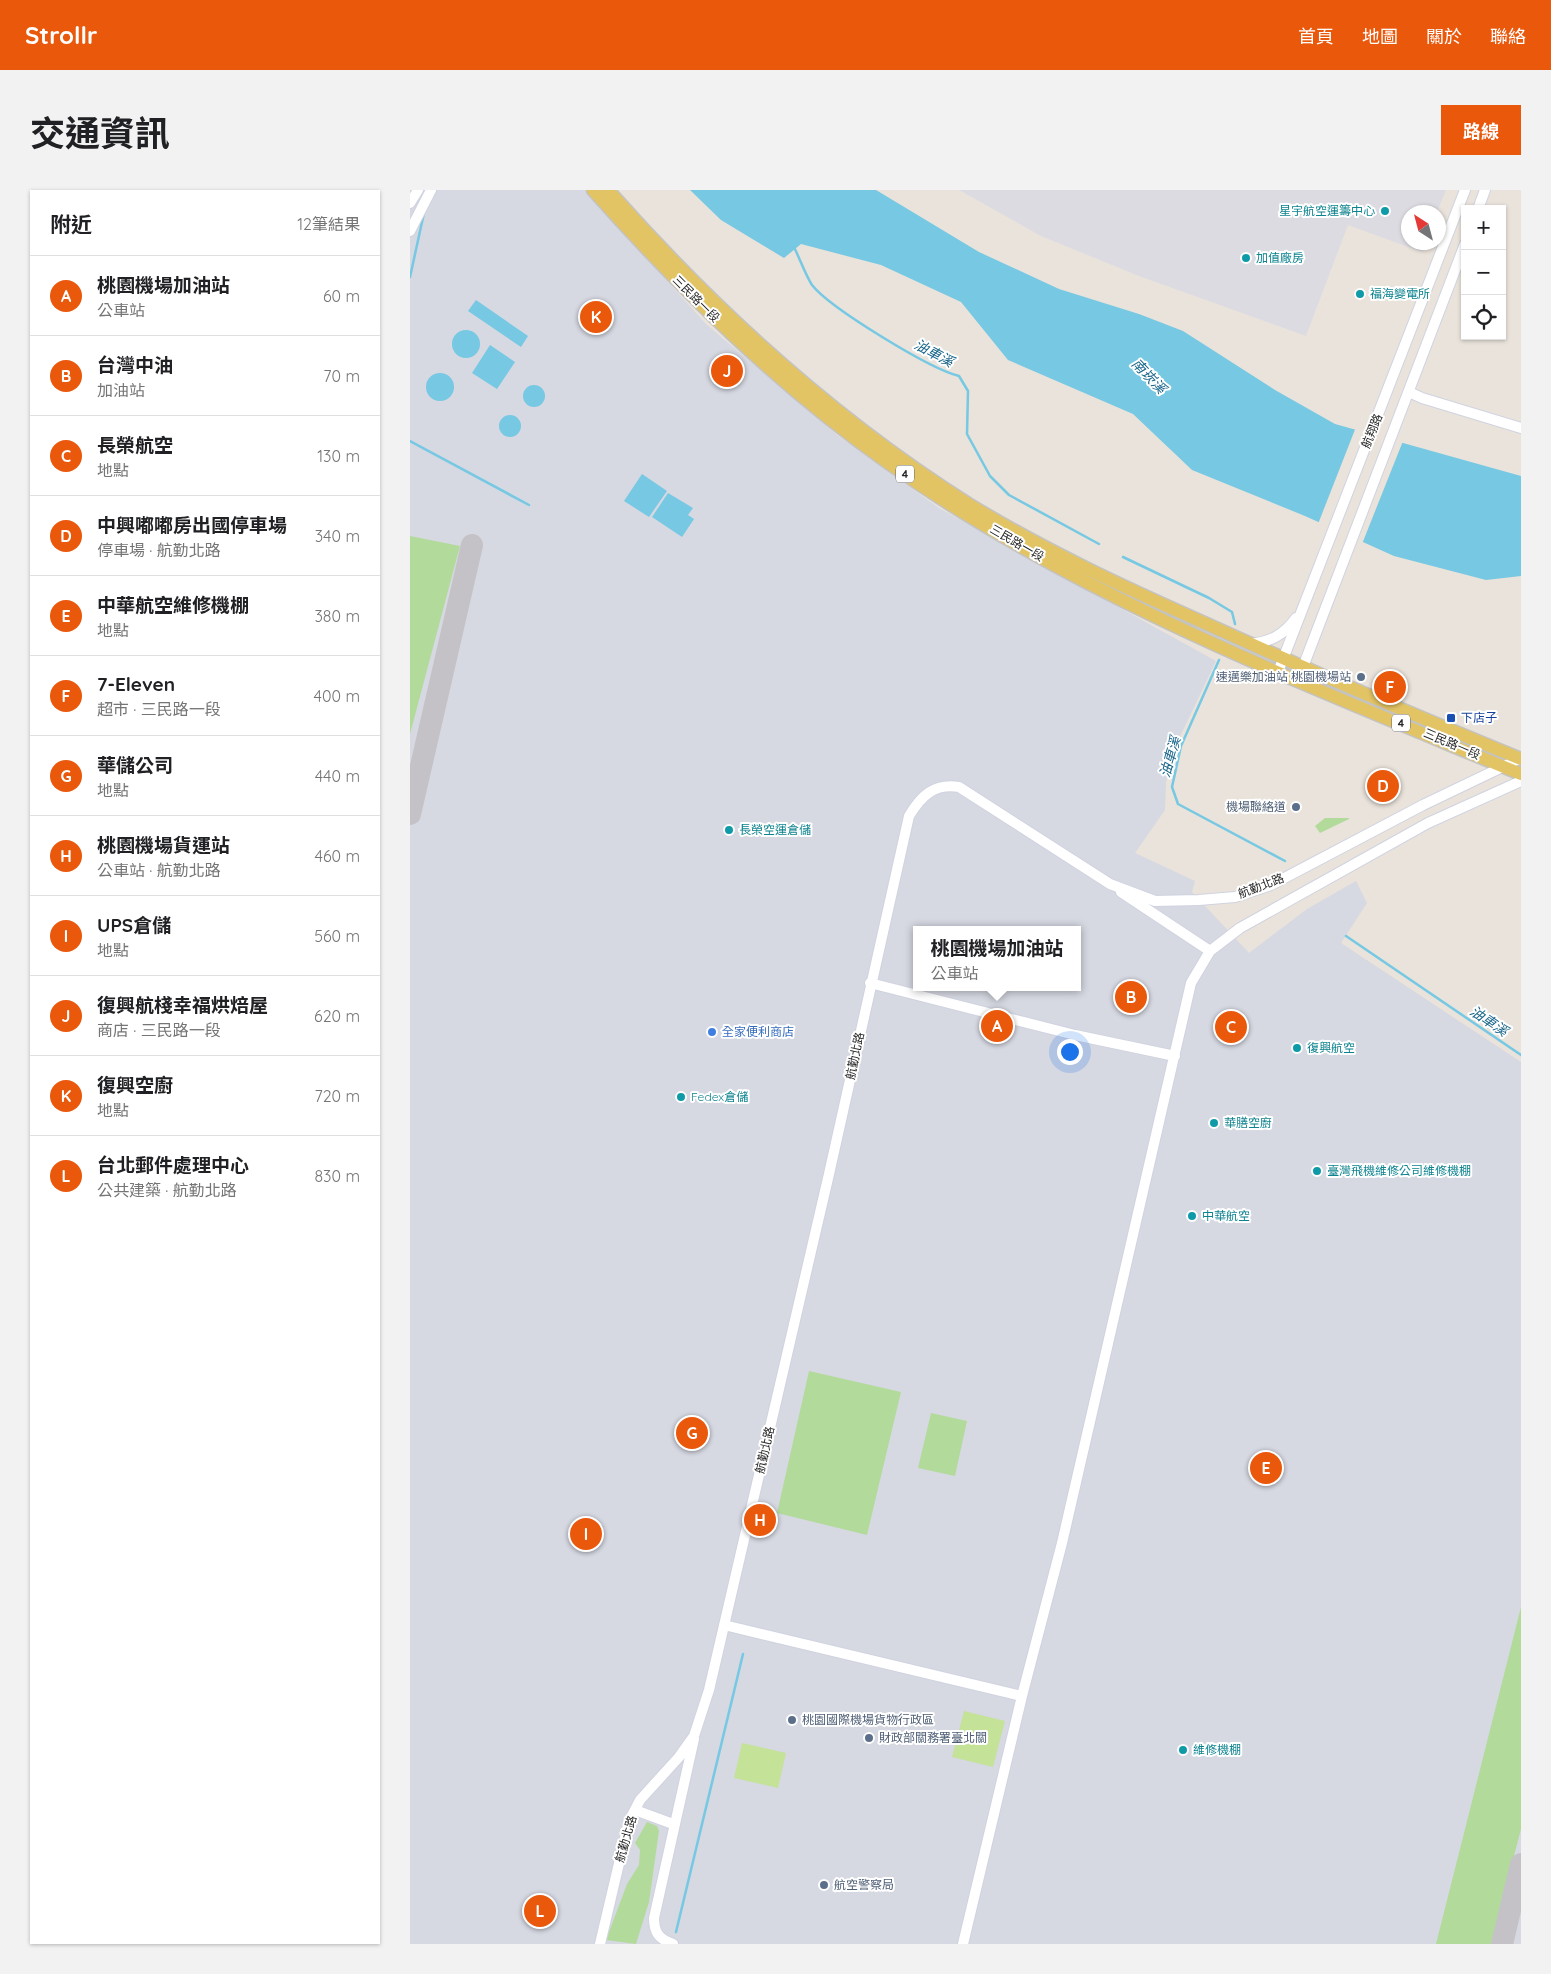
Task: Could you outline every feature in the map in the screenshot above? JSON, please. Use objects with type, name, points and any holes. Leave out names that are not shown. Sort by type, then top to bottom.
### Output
[{"type":"main road","name":"三民路一段","points":[[593,190],[645,249],[714,318],[784,381],[885,461],[1006,538],[1093,586],[1278,672],[1521,774]]},
{"type":"main road","name":"三民路一段","points":[[608,190],[638,224],[758,342],[842,414],[969,504],[1034,542],[1097,575],[1250,644],[1520,759]]},
{"type":"street","points":[[410,203],[418,190]]},
{"type":"street","points":[[410,231],[431,190]]},
{"type":"street","name":"航翔路","points":[[1278,672],[1465,190]]},
{"type":"street","points":[[1479,205],[1485,190]]},
{"type":"street","name":"航翔路","points":[[1298,680],[1463,250]]},
{"type":"street","points":[[1407,396],[1422,398],[1521,428]]},
{"type":"street","points":[[1250,644],[1266,642],[1280,635],[1292,624],[1302,609]]},
{"type":"street","name":"航勤北路","points":[[600,1944],[628,1821],[640,1800],[679,1757],[694,1736],[709,1690],[825,1192],[870,983],[909,816],[924,796],[934,789],[946,785],[959,786],[1110,884],[1155,901],[1235,897],[1271,885],[1422,805],[1520,759]]},
{"type":"street","points":[[963,1944],[1022,1696],[1062,1543],[1191,983],[1210,951],[1240,928],[1428,823],[1521,781]]},
{"type":"street","points":[[1110,884],[1210,951]]},
{"type":"street","points":[[870,983],[1075,1035],[1175,1056]]},
{"type":"street","points":[[724,1624],[1022,1696]]},
{"type":"street","points":[[673,1944],[661,1940],[654,1930],[654,1918],[673,1824],[694,1736]]},
{"type":"street","points":[[635,1810],[673,1824]]},
{"type":"shaded area","points":[[410,190],[585,190],[706,324],[837,435],[939,508],[1216,661],[1176,745],[1166,782],[1165,810],[1135,853],[1195,881],[1192,892],[1249,953],[1307,909],[1356,881],[1367,903],[1341,943],[1521,1062],[1521,1944],[410,1944]]},
{"type":"shaded area","points":[[959,190],[1446,190],[1440,205],[1401,205],[1401,244],[1348,225],[1306,336],[1139,276],[1041,236]]},
{"type":"green space","points":[[410,536],[460,546],[410,734]]},
{"type":"green space","points":[[1325,818],[1349,819],[1320,833],[1315,826]]},
{"type":"green space","points":[[809,1371],[901,1392],[867,1535],[777,1513]]},
{"type":"green space","points":[[931,1413],[967,1421],[955,1476],[918,1468]]},
{"type":"green space","points":[[1521,1607],[1521,1829],[1491,1944],[1436,1944]]},
{"type":"green space","points":[[964,1711],[1005,1721],[993,1767],[952,1757]]},
{"type":"green space","points":[[742,1743],[786,1753],[778,1788],[734,1778]]},
{"type":"green space","points":[[647,1822],[657,1826],[659,1831],[649,1902],[636,1944],[606,1940],[627,1884],[639,1865],[640,1850],[635,1843]]},
{"type":"water","name":"南崁溪","points":[[690,190],[876,190],[979,252],[1059,289],[1139,314],[1183,331],[1275,390],[1335,424],[1521,476],[1521,576],[1486,580],[1394,556],[1305,516],[1192,470],[1133,414],[1008,360],[961,302],[881,265],[801,244],[784,258],[721,220]]},
{"type":"water","points":[[476,300],[528,336],[521,347],[468,311]]},
{"type":"water","points":[[466,330],[476,334],[480,344],[476,354],[466,358],[456,354],[452,344],[456,334]]},
{"type":"water","points":[[490,345],[515,362],[497,389],[472,373]]},
{"type":"water","points":[[440,373],[450,377],[454,387],[450,397],[440,401],[430,397],[426,387],[430,377]]},
{"type":"water","points":[[534,385],[542,388],[545,396],[542,404],[534,407],[526,404],[523,396],[526,388]]},
{"type":"water","points":[[510,415],[518,418],[521,426],[518,434],[510,437],[502,434],[499,426],[502,418]]},
{"type":"water","points":[[642,474],[667,491],[649,517],[624,501]]},
{"type":"water","points":[[668,493],[693,508],[688,515],[694,519],[682,537],[652,517]]},
{"type":"pier","points":[[1356,427],[1403,441],[1362,544],[1318,524]]},
{"type":"waterway","points":[[410,277],[424,213]]},
{"type":"waterway","name":"油車溪","points":[[794,247],[812,285],[838,308],[904,350],[959,376],[968,391],[967,434],[990,476],[1009,495],[1099,544]]},
{"type":"waterway","points":[[410,441],[529,505]]},
{"type":"waterway","name":"油車溪","points":[[1123,557],[1209,598],[1232,612],[1235,624]]},
{"type":"waterway","name":"油車溪","points":[[1219,660],[1181,746],[1172,787],[1178,804],[1285,861]]},
{"type":"waterway","name":"油車溪","points":[[1346,936],[1521,1055]]},
{"type":"waterway","points":[[676,1932],[743,1654]]},
{"type":"taxiway","points":[[410,814],[472,545]]},
{"type":"taxiway","points":[[1502,1944],[1521,1864]]},
{"type":"place","name":"星宇航空運籌中心","points":[[1385,211]]},
{"type":"place","name":"加值廠房","points":[[1246,258]]},
{"type":"place","name":"福海變電所","points":[[1360,294]]},
{"type":"place","name":"復興空廚","points":[[596,317]]},
{"type":"place","name":"復興航棧幸福烘焙屋","points":[[727,371]]},
{"type":"place","name":"速邁樂加油站 桃園機場站","points":[[1361,677]]},
{"type":"place","name":"7-Eleven","points":[[1390,687]]},
{"type":"place","name":"下店子","points":[[1451,718]]},
{"type":"place","name":"中興嘟嘟房出國停車場","points":[[1383,786]]},
{"type":"place","name":"機場聯絡道","points":[[1296,807]]},
{"type":"place","name":"長榮空運倉儲","points":[[729,830]]},
{"type":"place","name":"台灣中油","points":[[1131,997]]},
{"type":"place","name":"桃園機場加油站","points":[[997,1026]]},
{"type":"place","name":"長榮航空","points":[[1231,1027]]},
{"type":"place","name":"全家便利商店","points":[[712,1032]]},
{"type":"place","name":"復興航空","points":[[1297,1048]]},
{"type":"place","name":"Fedex倉儲","points":[[681,1097]]},
{"type":"place","name":"華膳空廚","points":[[1214,1123]]},
{"type":"place","name":"臺灣飛機維修公司維修機棚","points":[[1317,1171]]},
{"type":"place","name":"中華航空","points":[[1192,1216]]},
{"type":"place","name":"華儲公司","points":[[692,1433]]},
{"type":"place","name":"中華航空維修機棚","points":[[1266,1468]]},
{"type":"place","name":"桃園機場貨運站","points":[[760,1520]]},
{"type":"place","name":"UPS倉儲","points":[[586,1534]]},
{"type":"place","name":"桃園國際機場貨物行政區","points":[[792,1720]]},
{"type":"place","name":"財政部關務署臺北關","points":[[869,1738]]},
{"type":"place","name":"維修機棚","points":[[1183,1750]]},
{"type":"place","name":"航空警察局","points":[[824,1885]]},
{"type":"place","name":"台北郵件處理中心","points":[[540,1911]]}]
